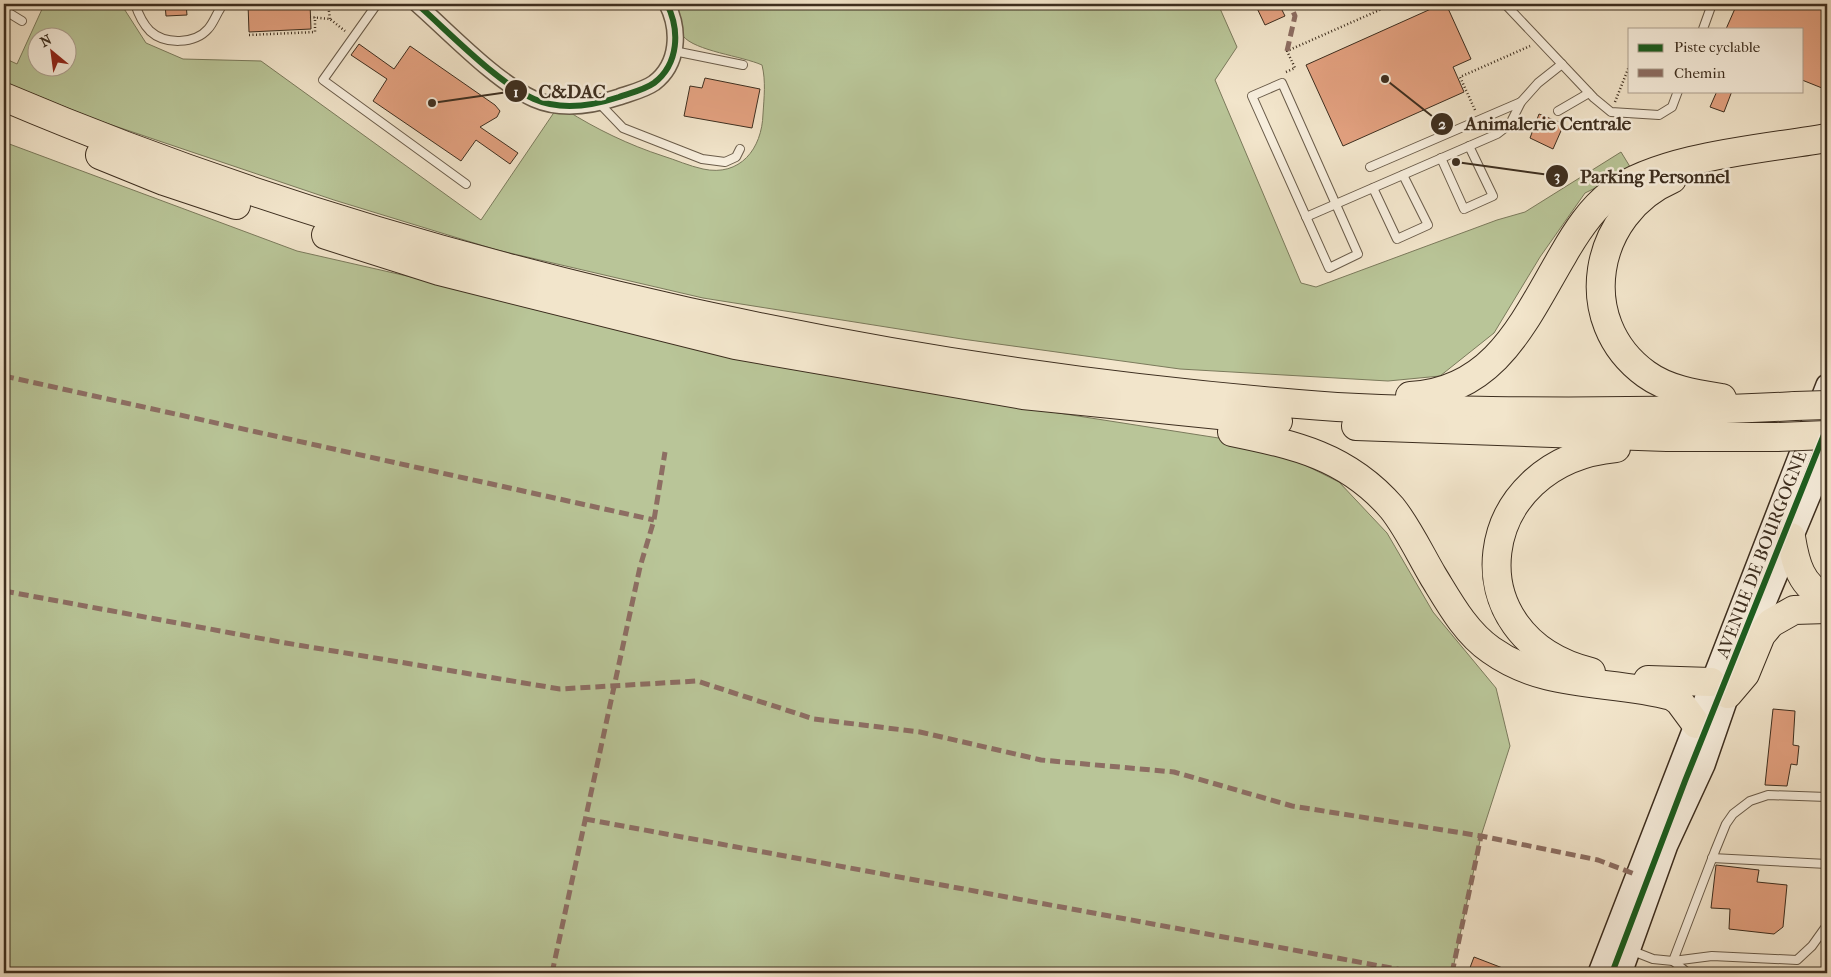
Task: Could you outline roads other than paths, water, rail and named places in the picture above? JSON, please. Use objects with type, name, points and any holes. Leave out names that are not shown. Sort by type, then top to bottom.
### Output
[{"type":"highway","points":[[4,97],[60,121],[230,183],[444,251],[546,278],[714,318],[800,337],[908,356],[1067,379],[1300,404],[1454,410],[1644,411],[1827,404]]},
{"type":"highway","points":[[4,116],[164,181],[439,271],[735,345],[1023,395],[1291,422],[1457,431],[1667,437],[1777,438],[1827,435]]},
{"type":"highway","points":[[1256,400],[1426,395],[1442,392],[1457,386],[1500,355],[1526,318],[1575,233],[1597,206],[1625,184],[1669,166],[1827,138]]},
{"type":"highway","points":[[1786,406],[1682,390],[1660,382],[1646,374],[1627,355],[1609,325],[1602,296],[1602,268],[1608,243],[1623,215],[1640,198],[1663,183],[1702,169],[1827,148]]},
{"type":"highway","points":[[1139,408],[1223,430],[1293,445],[1315,452],[1339,465],[1371,488],[1392,509],[1461,620],[1478,640],[1490,650],[1520,667],[1563,680],[1672,696],[1696,724]]},
{"type":"highway","points":[[1667,437],[1639,447],[1588,452],[1557,464],[1535,479],[1514,504],[1504,526],[1498,550],[1499,586],[1507,608],[1520,629],[1536,647],[1560,660],[1588,671],[1626,678],[1720,688],[1745,674],[1761,635],[1771,623],[1794,610],[1827,609]]},
{"type":"highway","points":[[1791,537],[1795,560],[1802,576],[1811,588],[1827,597]]},
{"type":"main road","name":"AVENUE DE BOURGOGNE","points":[[1621,973],[1667,846],[1704,765],[1720,688],[1827,385]]},
{"type":"main road","name":"AVENUE DE BOURGOGNE","points":[[1599,973],[1696,724],[1720,688],[1791,537],[1827,454]]},
{"type":"street","points":[[417,4],[507,84],[521,93],[551,105],[600,104],[653,84],[666,70],[674,51],[676,32],[667,4]]},
{"type":"lane","points":[[135,4],[150,32],[170,40],[187,41],[198,37],[208,29],[220,9]]},
{"type":"lane","points":[[377,4],[323,80],[466,184]]},
{"type":"lane","points":[[1504,4],[1589,93],[1611,112],[1659,115],[1672,107],[1678,92]]},
{"type":"lane","points":[[1703,28],[1712,4]]},
{"type":"lane","points":[[4,10],[22,21]]},
{"type":"lane","points":[[674,51],[744,65]]},
{"type":"lane","points":[[1306,217],[1497,134],[1510,124],[1521,102],[1538,83],[1562,64]]},
{"type":"lane","points":[[1282,82],[1336,204],[1358,254],[1329,268],[1252,96],[1282,82]]},
{"type":"lane","points":[[1558,111],[1589,93]]},
{"type":"lane","points":[[1370,167],[1521,102]]},
{"type":"lane","points":[[600,104],[623,128],[702,159],[725,162],[736,157],[740,149]]},
{"type":"lane","points":[[1441,158],[1464,209],[1493,196],[1469,146]]},
{"type":"lane","points":[[1373,188],[1397,239],[1428,225],[1403,175]]},
{"type":"lane","points":[[1673,961],[1712,858],[1726,824],[1733,814],[1750,801],[1768,796],[1827,797]]},
{"type":"lane","points":[[1712,858],[1827,864]]},
{"type":"lane","points":[[1630,950],[1653,959],[1673,961],[1712,956],[1797,960],[1812,946],[1827,925]]},
{"type":"lane","points":[[1673,961],[1688,973]]},
{"type":"place","name":"Animalerie Centrale","points":[[1385,79]]},
{"type":"place","name":"C&DAC","points":[[432,103]]},
{"type":"place","name":"Parking Personnel","points":[[1456,162]]}]
